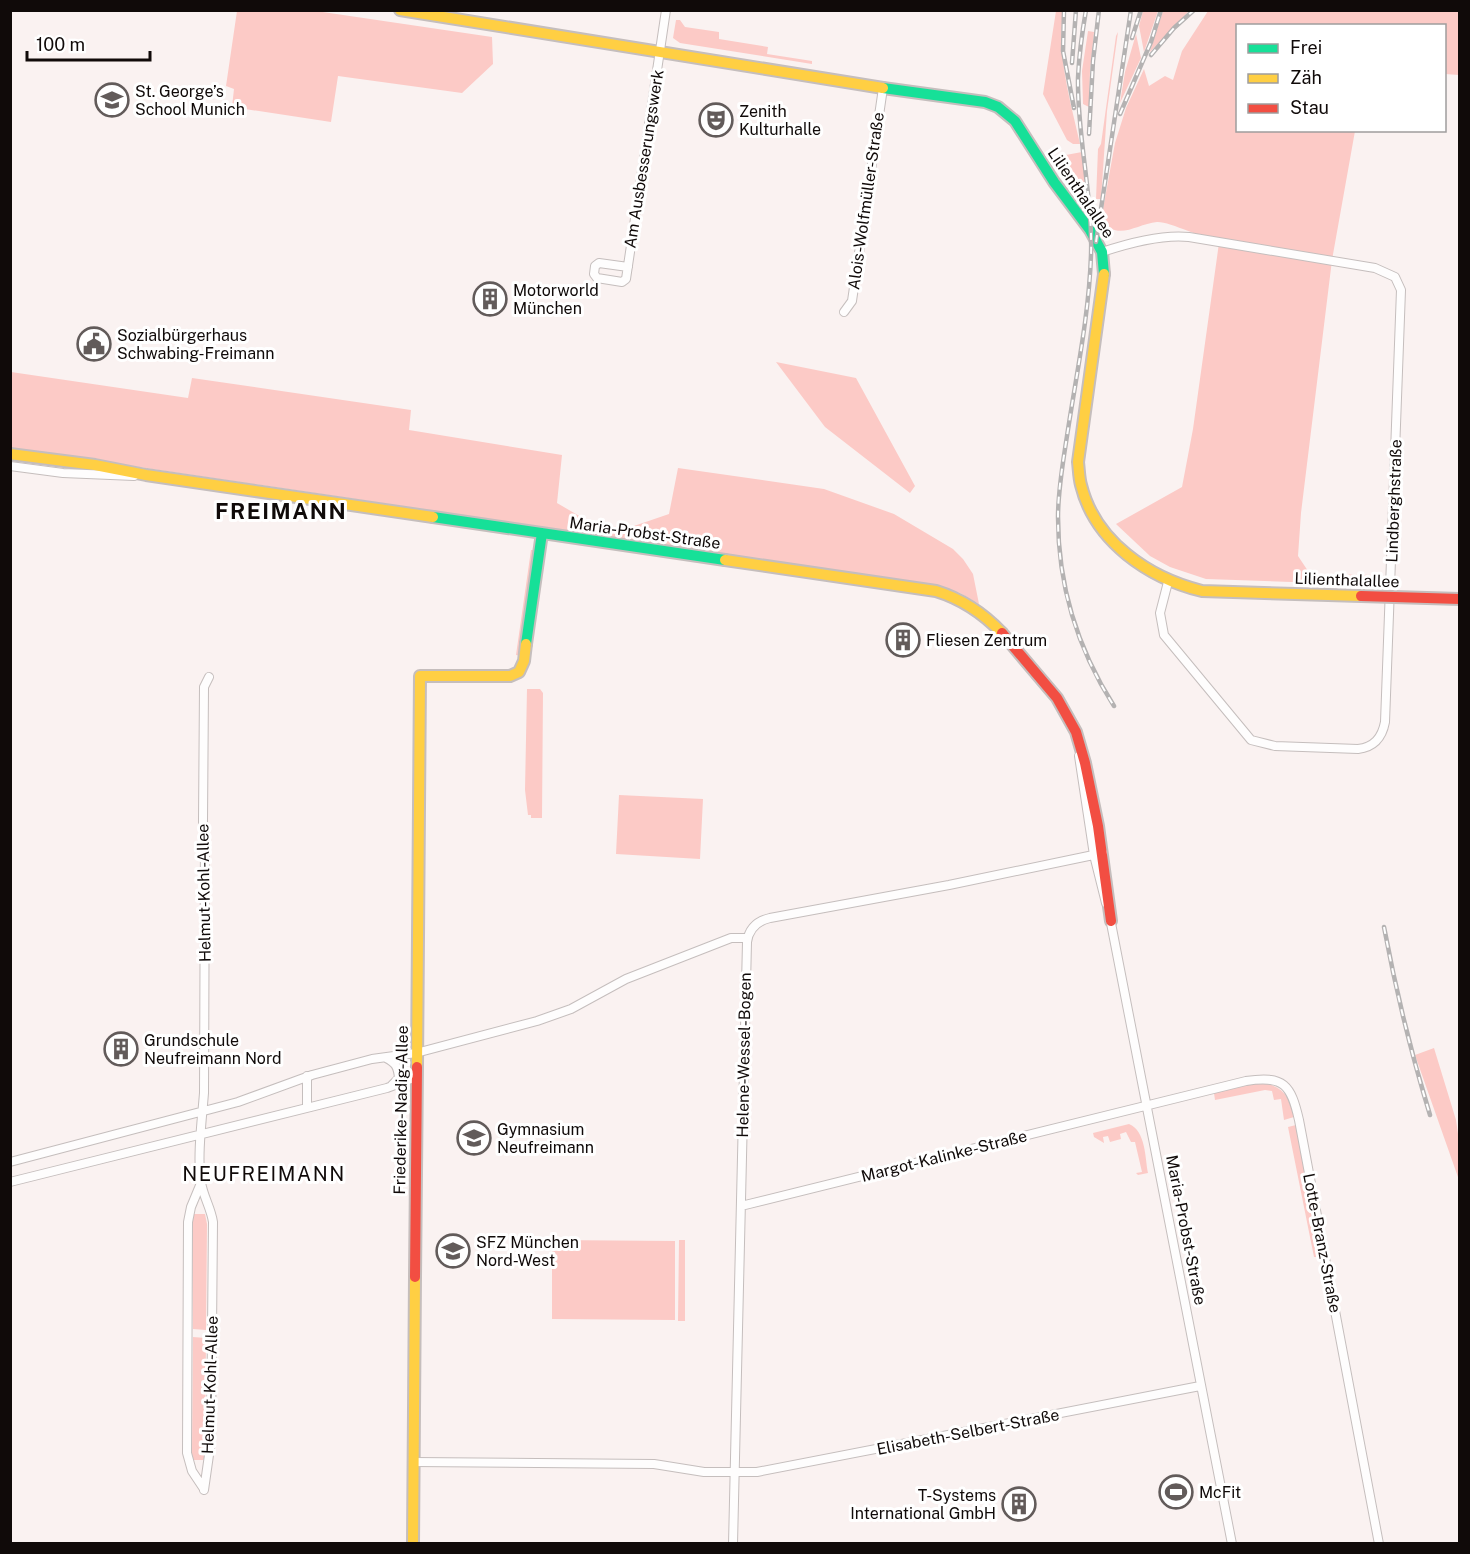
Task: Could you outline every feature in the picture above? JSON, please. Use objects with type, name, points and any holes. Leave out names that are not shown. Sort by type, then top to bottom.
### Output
[{"type":"street","name":"Lilienthalallee","points":[[400,10],[883,88],[985,102],[1004,111],[1020,129],[1054,182],[1090,230],[1102,252],[1104,280],[1078,470],[1080,488],[1089,511],[1103,530],[1138,564],[1155,576],[1182,587],[1202,591],[1460,599]]},
{"type":"street","name":"Am Ausbesserungswerk","points":[[628,267],[599,263],[595,266],[594,274],[597,278],[622,282],[626,279],[628,267],[660,52],[666,10]]},
{"type":"street","name":"Alois-Wolfmüller-Straße","points":[[844,312],[852,301],[883,88]]},
{"type":"street","name":"Lindberghstraße","points":[[1102,252],[1173,236],[1189,237],[1375,268],[1395,277],[1401,290],[1385,722],[1379,739],[1369,747],[1358,749],[1275,746],[1251,740],[1164,634],[1160,613],[1168,582]]},
{"type":"street","name":"Maria-Probst-Straße","points":[[10,454],[118,468],[146,475],[933,591],[957,598],[987,617],[1052,690],[1077,734],[1086,763],[1099,854],[1108,877],[1111,921],[1232,1544]]},
{"type":"street","name":"Maria-Probst-Straße","points":[[10,466],[63,473],[146,475]]},
{"type":"street","name":"Friederike-Nadig-Allee","points":[[413,1544],[420,676],[510,676],[519,672],[524,661],[542,533]]},
{"type":"street","name":"Helmut-Kohl-Allee","points":[[201,1183],[191,1207],[188,1222],[187,1453],[192,1471],[204,1490],[211,1441],[213,1222],[201,1183],[206,834],[203,822],[204,687],[208,677]]},
{"type":"street","points":[[10,1162],[249,1099],[307,1076],[385,1057],[416,1053],[549,1017],[571,1009],[635,975],[731,938],[747,938],[756,924],[770,918],[1099,854]]},
{"type":"street","name":"Helene-Wessel-Bogen","points":[[733,1544],[747,938]]},
{"type":"street","points":[[385,1057],[394,1062],[397,1067],[399,1078],[393,1085]]},
{"type":"street","points":[[307,1076],[307,1107]]},
{"type":"street","points":[[10,1182],[393,1085],[416,1077]]},
{"type":"street","name":"Lotte-Branz-Straße","points":[[1147,1106],[1265,1078],[1281,1082],[1291,1094],[1299,1120],[1379,1544]]},
{"type":"street","name":"Margot-Kalinke-Straße","points":[[741,1206],[1147,1106]]},
{"type":"street","name":"Elisabeth-Selbert-Straße","points":[[413,1461],[647,1463],[704,1472],[757,1472],[1200,1386]]},
{"type":"shaded area","points":[[237,11],[316,11],[492,37],[493,64],[462,93],[338,76],[331,122],[232,107],[234,89],[226,86]]},
{"type":"shaded area","points":[[1056,11],[1063,11],[1063,61],[1080,144],[1073,144],[1067,140],[1043,94]]},
{"type":"shaded area","points":[[1143,11],[1158,11],[1144,52],[1139,26]]},
{"type":"shaded area","points":[[1163,11],[1188,12],[1150,52],[1150,51]]},
{"type":"shaded area","points":[[1208,11],[1459,11],[1459,75],[1446,74],[1446,24],[1236,24],[1236,132],[1355,132],[1332,260],[1301,513],[1298,556],[1310,574],[1377,575],[1377,585],[1206,579],[1170,567],[1150,556],[1116,524],[1182,487],[1193,429],[1219,243],[1162,222],[1149,223],[1121,231],[1114,230],[1101,220],[1115,143],[1126,108],[1144,69],[1149,86],[1165,76],[1173,80],[1182,51]]},
{"type":"shaded area","points":[[676,20],[680,20],[685,27],[719,32],[719,39],[768,47],[767,54],[812,61],[812,64],[680,43],[673,38]]},
{"type":"shaded area","points":[[1088,31],[1094,32],[1089,107],[1083,104],[1082,71]]},
{"type":"shaded area","points":[[1118,32],[1107,111],[1101,199],[1096,199],[1098,149],[1101,144]]},
{"type":"shaded area","points":[[1136,34],[1141,58],[1120,103],[1125,72]]},
{"type":"shaded area","points":[[1082,152],[1087,199],[1086,202],[1055,157]]},
{"type":"shaded area","points":[[776,362],[856,378],[915,486],[910,493],[825,427]]},
{"type":"shaded area","points":[[11,372],[188,398],[192,378],[411,410],[409,430],[562,455],[557,503],[593,524],[628,528],[669,514],[678,468],[824,489],[894,514],[953,549],[973,574],[979,604],[960,593],[920,583],[11,448]]},
{"type":"shaded area","points":[[531,550],[536,550],[521,656],[516,655]]},
{"type":"shaded area","points":[[527,689],[540,689],[543,693],[542,818],[531,818],[531,815],[528,815],[525,790]]},
{"type":"shaded area","points":[[619,795],[703,799],[700,859],[616,854]]},
{"type":"shaded area","points":[[1434,1048],[1456,1120],[1460,1148],[1459,1180],[1415,1055]]},
{"type":"shaded area","points":[[1261,1082],[1275,1086],[1284,1093],[1294,1117],[1284,1120],[1281,1099],[1274,1100],[1272,1091],[1265,1090],[1215,1100],[1214,1093]]},
{"type":"shaded area","points":[[1129,1124],[1139,1132],[1142,1139],[1148,1173],[1138,1175],[1136,1173],[1142,1172],[1135,1142],[1131,1142],[1126,1132],[1120,1134],[1121,1139],[1110,1142],[1108,1136],[1103,1137],[1104,1143],[1094,1137],[1093,1133]]},
{"type":"shaded area","points":[[1296,1125],[1320,1252],[1319,1257],[1314,1257],[1288,1127]]},
{"type":"shaded area","points":[[194,1214],[205,1214],[207,1224],[206,1330],[193,1329],[192,1223]]},
{"type":"shaded area","points":[[552,1240],[675,1241],[675,1320],[552,1319]]},
{"type":"shaded area","points":[[679,1240],[685,1240],[685,1321],[678,1321]]},
{"type":"shaded area","points":[[193,1337],[206,1338],[205,1456],[203,1460],[193,1460],[192,1454]]},
{"type":"railway","points":[[1064,10],[1063,51],[1074,108]]},
{"type":"railway","points":[[1072,63],[1076,10]]},
{"type":"railway","points":[[1086,10],[1079,61],[1078,100],[1090,211],[1090,278],[1060,486],[1059,543],[1072,616],[1090,662],[1114,706]]},
{"type":"railway","points":[[1089,134],[1093,61],[1099,10]]},
{"type":"railway","points":[[1096,242],[1131,10]]},
{"type":"railway","points":[[1132,38],[1141,10]]},
{"type":"railway","points":[[1120,114],[1151,42],[1161,10]]},
{"type":"railway","points":[[1151,55],[1174,28],[1194,10]]},
{"type":"railway","points":[[1384,927],[1404,1022],[1430,1115]]},
{"type":"traffic: fast","points":[[883,88],[985,102],[998,107],[1015,121],[1054,182],[1090,230],[1102,252],[1104,274]]},
{"type":"traffic: fast","points":[[433,517],[725,560]]},
{"type":"traffic: fast","points":[[526,644],[542,533]]},
{"type":"traffic: slow","points":[[400,10],[883,88]]},
{"type":"traffic: slow","points":[[1104,274],[1078,462],[1081,485],[1098,524],[1111,540],[1144,567],[1182,585],[1202,591],[1361,596]]},
{"type":"traffic: slow","points":[[10,454],[433,517]]},
{"type":"traffic: slow","points":[[725,560],[936,591],[972,608],[1002,633]]},
{"type":"traffic: slow","points":[[417,1067],[420,676],[510,676],[519,672],[524,661],[526,644]]},
{"type":"traffic: slow","points":[[413,1544],[415,1277]]},
{"type":"traffic: jam","points":[[1361,596],[1460,599]]},
{"type":"traffic: jam","points":[[1002,633],[1057,698],[1076,732],[1098,826],[1111,921]]},
{"type":"traffic: jam","points":[[415,1277],[417,1067]]},
{"type":"place","name":"St. George’s School Munich","points":[[112,100]]},
{"type":"place","name":"Zenith Kulturhalle","points":[[716,120]]},
{"type":"place","name":"Motorworld München","points":[[490,299]]},
{"type":"place","name":"Sozialbürgerhaus Schwabing-Freimann","points":[[94,344]]},
{"type":"place","name":"Fliesen Zentrum","points":[[903,640]]},
{"type":"place","name":"Grundschule Neufreimann Nord","points":[[121,1049]]},
{"type":"place","name":"Gymnasium Neufreimann","points":[[474,1138]]},
{"type":"place","name":"SFZ München Nord-West","points":[[453,1251]]},
{"type":"place","name":"McFit","points":[[1176,1492]]},
{"type":"place","name":"T-Systems International GmbH","points":[[1019,1504]]},
{"type":"district","name":"FREIMANN","points":[[281,511]]},
{"type":"district","name":"NEUFREIMANN","points":[[264,1174]]}]
